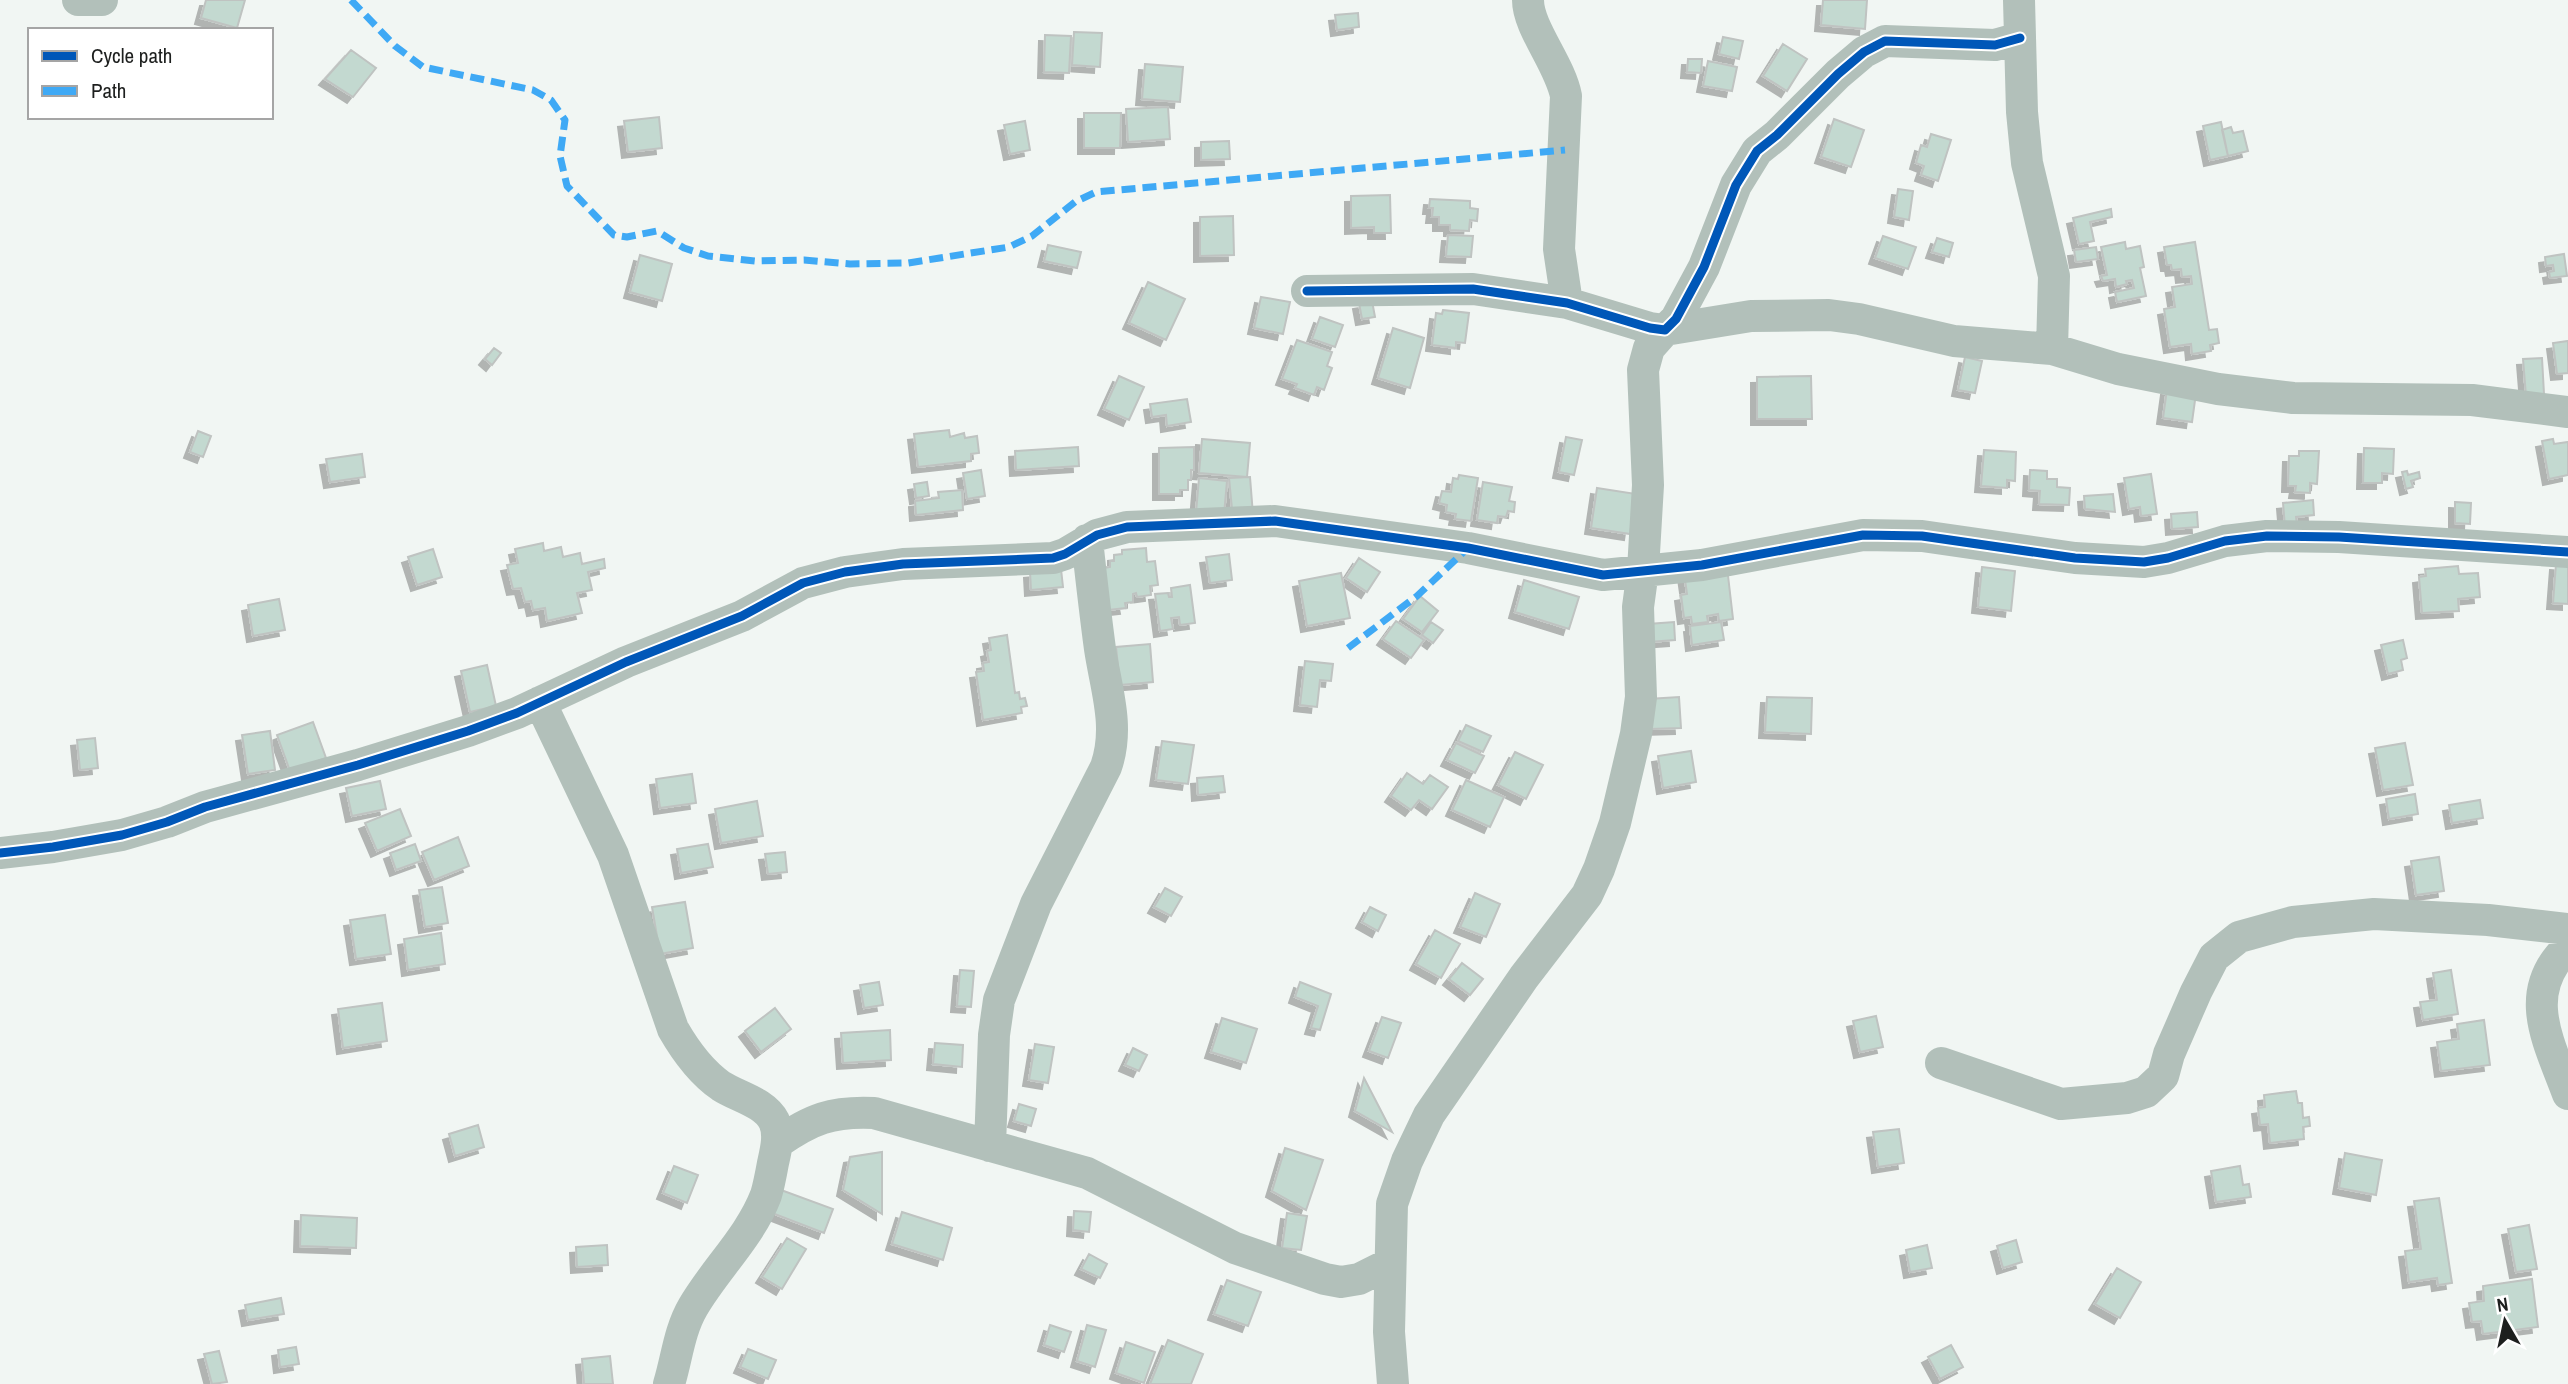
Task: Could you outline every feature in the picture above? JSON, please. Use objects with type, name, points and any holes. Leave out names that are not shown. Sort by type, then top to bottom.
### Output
[{"type":"street","points":[[78,0],[103,0]]},
{"type":"street","points":[[1528,0],[1528,8],[1563,81],[1566,96],[1559,249],[1567,303]]},
{"type":"street","points":[[2019,0],[2022,112],[2027,163],[2054,276],[2052,349]]},
{"type":"street","points":[[1393,1384],[1389,1332],[1392,1204],[1406,1161],[1429,1115],[1524,977],[1587,895],[1615,823],[1636,734],[1641,698],[1638,607],[1648,485],[1643,370],[1649,348],[1676,319],[1704,267],[1736,185],[1756,151],[1777,135],[1855,60],[1885,41],[1995,45],[2020,38]]},
{"type":"street","points":[[1307,291],[1473,289],[1567,303],[1665,330],[1751,316],[1829,315],[1859,319],[1954,341],[2052,349],[2118,369],[2218,389],[2293,398],[2472,400],[2568,412]]},
{"type":"street","points":[[0,853],[122,835],[276,785],[416,748],[517,713],[626,662],[742,616],[803,583],[877,567],[1053,558],[1097,535],[1126,527],[1275,521],[1468,548],[1603,575],[1702,565],[1863,535],[1922,537],[2075,558],[2144,562],[2168,558],[2225,541],[2267,536],[2339,537],[2568,552]]},
{"type":"street","points":[[990,1146],[994,1035],[999,1000],[1036,904],[1112,751],[1112,714],[1087,540]]},
{"type":"street","points":[[540,702],[612,855],[673,1029],[706,1073],[721,1085],[756,1104],[769,1114],[775,1124],[777,1143],[766,1194],[750,1227],[694,1307],[679,1342],[669,1384]]},
{"type":"street","points":[[1941,1063],[2061,1104],[2127,1098],[2146,1092],[2163,1076],[2169,1054],[2214,957],[2239,937],[2293,922],[2374,914],[2488,920],[2568,929]]},
{"type":"street","points":[[2568,947],[2560,954],[2548,974],[2541,1003],[2543,1026],[2568,1094]]},
{"type":"street","points":[[777,1143],[814,1120],[852,1112],[874,1113],[1087,1172],[1235,1248],[1274,1259],[1309,1274],[1341,1282],[1359,1279],[1389,1264]]},
{"type":"building","points":[[206,0],[245,0],[237,28],[201,18]]},
{"type":"building","points":[[1823,0],[1867,0],[1865,29],[1821,25]]},
{"type":"building","points":[[1358,13],[1359,27],[1337,30],[1335,15]]},
{"type":"building","points":[[1074,32],[1102,33],[1100,67],[1072,65]]},
{"type":"building","points":[[1045,35],[1071,36],[1069,73],[1044,72]]},
{"type":"building","points":[[1723,37],[1743,41],[1739,59],[1719,54]]},
{"type":"building","points":[[1783,44],[1807,59],[1787,91],[1763,76]]},
{"type":"building","points":[[351,50],[376,68],[353,97],[325,79]]},
{"type":"building","points":[[1688,59],[1702,59],[1701,73],[1687,72]]},
{"type":"building","points":[[1708,61],[1737,67],[1732,91],[1703,86]]},
{"type":"building","points":[[1145,64],[1183,67],[1180,102],[1142,99]]},
{"type":"building","points":[[1168,107],[1170,139],[1128,142],[1126,109]]},
{"type":"building","points":[[1084,113],[1121,113],[1120,148],[1084,148]]},
{"type":"building","points":[[659,117],[662,148],[628,152],[624,121]]},
{"type":"building","points":[[1834,119],[1864,130],[1851,167],[1821,157]]},
{"type":"building","points":[[1025,121],[1030,150],[1010,154],[1004,125]]},
{"type":"building","points":[[2221,122],[2228,156],[2210,160],[2203,126]]},
{"type":"building","points":[[2231,127],[2233,133],[2243,131],[2248,151],[2228,156],[2222,130]]},
{"type":"building","points":[[1931,134],[1951,140],[1938,181],[1921,175],[1924,166],[1916,163],[1921,145],[1927,147]]},
{"type":"building","points":[[1229,141],[1230,159],[1201,160],[1201,142]]},
{"type":"building","points":[[1898,189],[1913,191],[1909,220],[1894,217]]},
{"type":"building","points":[[1390,195],[1391,233],[1374,233],[1374,227],[1351,228],[1351,196]]},
{"type":"building","points":[[1430,199],[1470,201],[1470,208],[1478,209],[1477,221],[1470,220],[1469,231],[1450,230],[1450,225],[1439,225],[1439,217],[1432,217]]},
{"type":"building","points":[[2111,209],[2112,217],[2090,222],[2094,241],[2079,244],[2073,218]]},
{"type":"building","points":[[1233,216],[1234,255],[1200,256],[1200,217]]},
{"type":"building","points":[[1448,235],[1473,236],[1471,257],[1446,256]]},
{"type":"building","points":[[1883,236],[1916,247],[1908,269],[1875,258]]},
{"type":"building","points":[[1937,238],[1953,243],[1949,257],[1932,252]]},
{"type":"building","points":[[2125,242],[2126,249],[2140,246],[2144,267],[2140,268],[2146,296],[2117,302],[2115,292],[2134,288],[2132,280],[2116,287],[2115,279],[2103,281],[2101,276],[2107,275],[2101,247]]},
{"type":"building","points":[[2195,242],[2209,330],[2217,329],[2219,343],[2210,345],[2211,351],[2192,354],[2191,344],[2170,347],[2164,309],[2175,307],[2172,287],[2192,284],[2191,276],[2182,277],[2181,269],[2172,270],[2171,265],[2167,265],[2164,247]]},
{"type":"building","points":[[1048,245],[1081,252],[1077,268],[1044,261]]},
{"type":"building","points":[[2096,247],[2098,259],[2076,262],[2074,250]]},
{"type":"building","points":[[2564,254],[2567,276],[2550,278],[2549,272],[2554,271],[2553,265],[2546,266],[2545,257]]},
{"type":"building","points":[[640,255],[672,264],[662,301],[630,292]]},
{"type":"building","points":[[1148,282],[1185,299],[1166,340],[1129,323]]},
{"type":"building","points":[[1261,297],[1290,302],[1283,334],[1254,328]]},
{"type":"building","points":[[1372,301],[1375,317],[1362,319],[1359,303]]},
{"type":"building","points":[[1443,310],[1469,313],[1465,343],[1456,342],[1456,348],[1432,345],[1436,313],[1442,314]]},
{"type":"building","points":[[1320,317],[1343,325],[1335,347],[1312,339]]},
{"type":"building","points":[[1393,328],[1424,338],[1410,388],[1378,378]]},
{"type":"building","points":[[1297,340],[1332,352],[1327,366],[1332,368],[1324,390],[1317,387],[1314,395],[1295,388],[1297,384],[1282,379]]},
{"type":"building","points":[[2568,341],[2568,373],[2557,374],[2553,343]]},
{"type":"building","points":[[494,348],[501,353],[492,365],[485,359]]},
{"type":"building","points":[[1965,357],[1982,361],[1975,393],[1958,390]]},
{"type":"building","points":[[2542,358],[2544,394],[2526,396],[2523,359]]},
{"type":"building","points":[[1119,376],[1144,387],[1129,420],[1104,409]]},
{"type":"building","points":[[1811,376],[1812,419],[1757,419],[1757,377]]},
{"type":"building","points":[[2167,389],[2196,393],[2192,422],[2163,418]]},
{"type":"building","points":[[1187,399],[1191,422],[1167,426],[1166,415],[1152,417],[1150,404]]},
{"type":"building","points":[[949,430],[950,437],[964,433],[965,438],[977,436],[979,453],[971,454],[971,461],[918,467],[914,434]]},
{"type":"building","points":[[198,431],[211,436],[203,457],[190,452]]},
{"type":"building","points":[[1566,437],[1582,440],[1574,475],[1559,472]]},
{"type":"building","points":[[1202,439],[1250,443],[1247,477],[1199,473]]},
{"type":"building","points":[[2553,439],[2554,444],[2568,442],[2568,475],[2549,479],[2542,441]]},
{"type":"building","points":[[1078,447],[1079,466],[1016,470],[1015,451]]},
{"type":"building","points":[[1194,447],[1194,470],[1191,470],[1191,480],[1188,480],[1188,490],[1180,490],[1180,494],[1159,494],[1159,448]]},
{"type":"building","points":[[2364,448],[2394,449],[2393,474],[2382,473],[2382,483],[2363,483]]},
{"type":"building","points":[[1984,450],[2016,452],[2015,481],[2007,480],[2007,488],[1981,486]]},
{"type":"building","points":[[2299,451],[2319,451],[2317,484],[2310,483],[2310,493],[2295,492],[2296,486],[2288,486],[2289,456],[2299,456]]},
{"type":"building","points":[[362,454],[365,477],[330,482],[326,459]]},
{"type":"building","points":[[981,470],[985,496],[967,499],[963,473]]},
{"type":"building","points":[[2030,470],[2047,471],[2047,479],[2057,479],[2057,487],[2070,488],[2069,505],[2039,504],[2040,491],[2029,490]]},
{"type":"building","points":[[2407,471],[2408,475],[2419,472],[2420,478],[2411,481],[2413,487],[2406,489],[2402,472]]},
{"type":"building","points":[[2151,474],[2157,514],[2141,516],[2140,507],[2129,509],[2124,478]]},
{"type":"building","points":[[1459,475],[1478,478],[1471,521],[1455,519],[1456,514],[1446,512],[1447,505],[1439,503],[1442,491],[1451,492],[1453,478],[1458,479]]},
{"type":"building","points":[[1250,477],[1253,515],[1232,509],[1229,478]]},
{"type":"building","points":[[1199,478],[1227,481],[1224,515],[1196,513]]},
{"type":"building","points":[[927,482],[929,496],[916,498],[914,484]]},
{"type":"building","points":[[1483,482],[1512,487],[1509,501],[1515,502],[1514,512],[1508,511],[1506,517],[1498,516],[1497,523],[1477,520]]},
{"type":"building","points":[[1597,488],[1636,494],[1630,534],[1591,528]]},
{"type":"building","points":[[962,490],[963,510],[916,515],[915,501],[939,498],[938,492]]},
{"type":"building","points":[[2113,494],[2115,512],[2085,509],[2084,496]]},
{"type":"building","points":[[2313,500],[2314,515],[2296,517],[2297,526],[2285,527],[2283,503]]},
{"type":"building","points":[[2455,502],[2471,503],[2470,524],[2455,523]]},
{"type":"building","points":[[2197,512],[2198,527],[2172,529],[2171,514]]},
{"type":"building","points":[[543,543],[544,551],[561,547],[563,557],[580,553],[582,564],[604,559],[605,568],[588,572],[592,590],[577,593],[582,613],[547,621],[545,608],[533,610],[531,601],[525,602],[521,588],[513,589],[507,565],[518,563],[515,549]]},
{"type":"building","points":[[1146,548],[1147,562],[1155,561],[1158,585],[1150,586],[1151,595],[1137,597],[1136,593],[1133,594],[1133,602],[1125,603],[1126,608],[1108,610],[1104,568],[1110,567],[1114,555],[1122,554],[1122,550]]},
{"type":"building","points":[[433,549],[442,577],[417,585],[408,557]]},
{"type":"building","points":[[1229,554],[1232,580],[1210,583],[1206,557]]},
{"type":"building","points":[[1359,558],[1380,572],[1367,592],[1346,578]]},
{"type":"building","points":[[2556,564],[2568,565],[2568,604],[2553,603]]},
{"type":"building","points":[[2458,566],[2459,574],[2478,573],[2480,597],[2458,599],[2459,611],[2422,613],[2419,577],[2426,576],[2425,569]]},
{"type":"building","points":[[1727,567],[1733,619],[1719,621],[1718,614],[1707,616],[1708,622],[1692,624],[1691,617],[1684,618],[1681,595],[1687,594],[1684,573]]},
{"type":"building","points":[[1982,567],[2015,571],[2011,611],[1978,607]]},
{"type":"building","points":[[1061,569],[1063,587],[1031,590],[1030,572]]},
{"type":"building","points":[[1341,573],[1350,618],[1307,626],[1299,581]]},
{"type":"building","points":[[1524,580],[1579,597],[1569,629],[1515,612]]},
{"type":"building","points":[[1190,585],[1195,623],[1180,625],[1179,617],[1171,618],[1173,629],[1160,631],[1155,594],[1168,593],[1169,597],[1172,597],[1171,588]]},
{"type":"building","points":[[1420,596],[1438,611],[1422,632],[1403,619]]},
{"type":"building","points":[[279,599],[285,630],[253,636],[248,605]]},
{"type":"building","points":[[1396,621],[1424,640],[1411,658],[1383,639]]},
{"type":"building","points":[[1431,622],[1443,630],[1433,643],[1422,635]]},
{"type":"building","points":[[1674,622],[1675,640],[1649,642],[1648,624]]},
{"type":"building","points":[[1721,622],[1724,640],[1692,645],[1690,626]]},
{"type":"building","points":[[1007,635],[1015,693],[1019,692],[1020,699],[1025,698],[1027,706],[1021,707],[1022,713],[983,720],[976,672],[984,671],[983,663],[989,662],[989,638]]},
{"type":"building","points":[[2403,640],[2407,658],[2401,660],[2403,670],[2388,674],[2381,645]]},
{"type":"building","points":[[1150,644],[1153,682],[1120,685],[1116,647]]},
{"type":"building","points":[[1305,661],[1333,664],[1331,681],[1320,680],[1317,707],[1300,705]]},
{"type":"building","points":[[487,665],[496,706],[470,712],[461,671]]},
{"type":"building","points":[[1679,697],[1681,728],[1650,729],[1648,699]]},
{"type":"building","points":[[1767,697],[1812,698],[1811,734],[1765,732]]},
{"type":"building","points":[[313,722],[326,758],[290,771],[277,735]]},
{"type":"building","points":[[1466,725],[1491,736],[1483,752],[1458,741]]},
{"type":"building","points":[[270,731],[275,770],[248,774],[242,735]]},
{"type":"building","points":[[95,738],[98,768],[80,770],[77,740]]},
{"type":"building","points":[[1162,741],[1194,745],[1188,784],[1156,780]]},
{"type":"building","points":[[1456,743],[1484,756],[1475,773],[1447,760]]},
{"type":"building","points":[[2405,743],[2413,785],[2383,790],[2375,748]]},
{"type":"building","points":[[1691,751],[1696,782],[1663,788],[1658,756]]},
{"type":"building","points":[[1515,752],[1543,765],[1526,799],[1498,785]]},
{"type":"building","points":[[1407,773],[1423,784],[1430,775],[1448,787],[1432,809],[1419,800],[1411,810],[1391,796]]},
{"type":"building","points":[[692,774],[696,803],[660,808],[656,779]]},
{"type":"building","points":[[1223,776],[1225,792],[1198,795],[1197,778]]},
{"type":"building","points":[[1466,780],[1504,797],[1490,827],[1452,810]]},
{"type":"building","points":[[380,781],[386,809],[352,816],[346,788]]},
{"type":"building","points":[[2415,794],[2418,814],[2389,819],[2386,799]]},
{"type":"building","points":[[2480,800],[2483,818],[2452,823],[2449,805]]},
{"type":"building","points":[[757,801],[763,836],[721,843],[715,809]]},
{"type":"building","points":[[400,809],[411,836],[377,851],[365,823]]},
{"type":"building","points":[[458,837],[469,866],[434,880],[422,852]]},
{"type":"building","points":[[415,844],[421,861],[396,870],[390,853]]},
{"type":"building","points":[[708,844],[713,867],[681,873],[677,849]]},
{"type":"building","points":[[785,852],[787,872],[768,874],[765,854]]},
{"type":"building","points":[[2439,857],[2444,891],[2416,895],[2411,861]]},
{"type":"building","points":[[442,887],[448,923],[425,927],[419,890]]},
{"type":"building","points":[[1165,888],[1182,897],[1171,916],[1154,907]]},
{"type":"building","points":[[1475,893],[1500,904],[1486,937],[1460,927]]},
{"type":"building","points":[[685,902],[693,948],[660,954],[652,907]]},
{"type":"building","points":[[1370,907],[1386,915],[1378,931],[1362,922]]},
{"type":"building","points":[[385,915],[391,954],[356,959],[350,920]]},
{"type":"building","points":[[1435,930],[1460,944],[1441,978],[1416,964]]},
{"type":"building","points":[[441,933],[445,964],[408,970],[404,939]]},
{"type":"building","points":[[1462,963],[1483,979],[1470,995],[1449,979]]},
{"type":"building","points":[[960,970],[974,971],[971,1007],[957,1006]]},
{"type":"building","points":[[2451,970],[2458,1014],[2423,1020],[2420,1002],[2437,1000],[2433,973]]},
{"type":"building","points":[[879,982],[883,1005],[864,1008],[860,985]]},
{"type":"building","points":[[1300,982],[1331,994],[1320,1030],[1311,1028],[1318,1006],[1295,997]]},
{"type":"building","points":[[382,1003],[387,1041],[343,1048],[338,1009]]},
{"type":"building","points":[[775,1008],[791,1029],[761,1052],[745,1031]]},
{"type":"building","points":[[1876,1016],[1883,1047],[1860,1052],[1853,1021]]},
{"type":"building","points":[[1382,1017],[1401,1023],[1388,1058],[1369,1051]]},
{"type":"building","points":[[1222,1018],[1257,1029],[1246,1063],[1211,1052]]},
{"type":"building","points":[[2484,1020],[2490,1065],[2441,1071],[2437,1042],[2459,1039],[2457,1024]]},
{"type":"building","points":[[890,1030],[891,1060],[843,1063],[841,1033]]},
{"type":"building","points":[[935,1043],[963,1045],[962,1067],[933,1064]]},
{"type":"building","points":[[1035,1044],[1054,1047],[1048,1083],[1029,1080]]},
{"type":"building","points":[[1133,1048],[1147,1055],[1139,1071],[1125,1065]]},
{"type":"building","points":[[1364,1078],[1392,1132],[1355,1111]]},
{"type":"building","points":[[2296,1091],[2298,1103],[2302,1103],[2303,1118],[2309,1117],[2310,1126],[2303,1127],[2304,1139],[2270,1143],[2268,1124],[2260,1125],[2258,1108],[2265,1107],[2264,1095]]},
{"type":"building","points":[[1019,1104],[1036,1109],[1031,1126],[1014,1121]]},
{"type":"building","points":[[478,1125],[484,1147],[455,1156],[449,1134]]},
{"type":"building","points":[[1899,1129],[1904,1163],[1878,1167],[1873,1132]]},
{"type":"building","points":[[1285,1148],[1323,1160],[1306,1210],[1272,1191]]},
{"type":"building","points":[[882,1152],[882,1214],[843,1190],[850,1157]]},
{"type":"building","points":[[2345,1153],[2382,1160],[2376,1195],[2339,1188]]},
{"type":"building","points":[[674,1166],[698,1175],[687,1203],[663,1193]]},
{"type":"building","points":[[2240,1166],[2243,1185],[2249,1184],[2251,1197],[2216,1202],[2211,1171]]},
{"type":"building","points":[[781,1190],[833,1209],[824,1233],[772,1213]]},
{"type":"building","points":[[2439,1198],[2452,1283],[2438,1285],[2437,1278],[2409,1282],[2405,1251],[2421,1249],[2414,1201]]},
{"type":"building","points":[[1074,1211],[1091,1212],[1089,1232],[1073,1230]]},
{"type":"building","points":[[902,1212],[952,1228],[943,1260],[892,1244]]},
{"type":"building","points":[[1287,1213],[1307,1216],[1301,1250],[1282,1248]]},
{"type":"building","points":[[301,1215],[357,1218],[356,1248],[300,1246]]},
{"type":"building","points":[[2529,1225],[2537,1269],[2516,1272],[2508,1229]]},
{"type":"building","points":[[787,1238],[806,1249],[782,1289],[762,1277]]},
{"type":"building","points":[[2016,1240],[2022,1262],[2003,1268],[1997,1246]]},
{"type":"building","points":[[607,1245],[608,1265],[577,1267],[576,1247]]},
{"type":"building","points":[[1927,1245],[1932,1268],[1910,1272],[1906,1250]]},
{"type":"building","points":[[1089,1254],[1107,1264],[1100,1278],[1081,1269]]},
{"type":"building","points":[[2117,1268],[2141,1282],[2120,1318],[2095,1304]]},
{"type":"building","points":[[2532,1279],[2538,1327],[2483,1334],[2481,1321],[2472,1322],[2469,1303],[2484,1301],[2483,1286]]},
{"type":"building","points":[[1227,1280],[1261,1292],[1248,1326],[1214,1314]]},
{"type":"building","points":[[281,1298],[284,1314],[248,1320],[245,1305]]},
{"type":"building","points":[[1050,1325],[1071,1332],[1064,1352],[1044,1345]]},
{"type":"building","points":[[1087,1325],[1106,1330],[1095,1367],[1077,1361]]},
{"type":"building","points":[[1168,1340],[1203,1354],[1191,1384],[1150,1384]]},
{"type":"building","points":[[1126,1342],[1155,1352],[1144,1383],[1116,1373]]},
{"type":"building","points":[[1951,1345],[1963,1367],[1940,1379],[1928,1357]]},
{"type":"building","points":[[296,1347],[299,1364],[280,1367],[278,1350]]},
{"type":"building","points":[[748,1349],[776,1360],[768,1379],[740,1367]]},
{"type":"building","points":[[219,1351],[227,1382],[212,1384],[204,1354]]},
{"type":"building","points":[[610,1356],[613,1384],[584,1384],[582,1359]]},
{"type":"marked path","points":[[351,0],[395,46],[423,67],[533,90],[551,100],[565,120],[560,156],[567,186],[614,235],[627,237],[657,231],[684,248],[708,256],[755,261],[908,263],[1009,247],[1032,236],[1075,202],[1096,192],[1565,150]]},
{"type":"marked path","points":[[1348,648],[1417,596],[1468,548]]},
{"type":"cycle path","points":[[1307,291],[1473,289],[1567,303],[1665,330],[1676,319],[1704,267],[1736,185],[1757,151],[1864,52],[1885,41],[1995,45],[2020,38]]},
{"type":"cycle path","points":[[0,853],[122,835],[205,807],[358,765],[468,731],[517,713],[626,662],[742,616],[803,583],[845,572],[903,564],[1053,558],[1097,535],[1127,527],[1275,521],[1468,548],[1603,575],[1702,565],[1863,535],[1922,536],[2075,558],[2144,562],[2168,558],[2225,541],[2267,536],[2339,537],[2568,552]]}]
